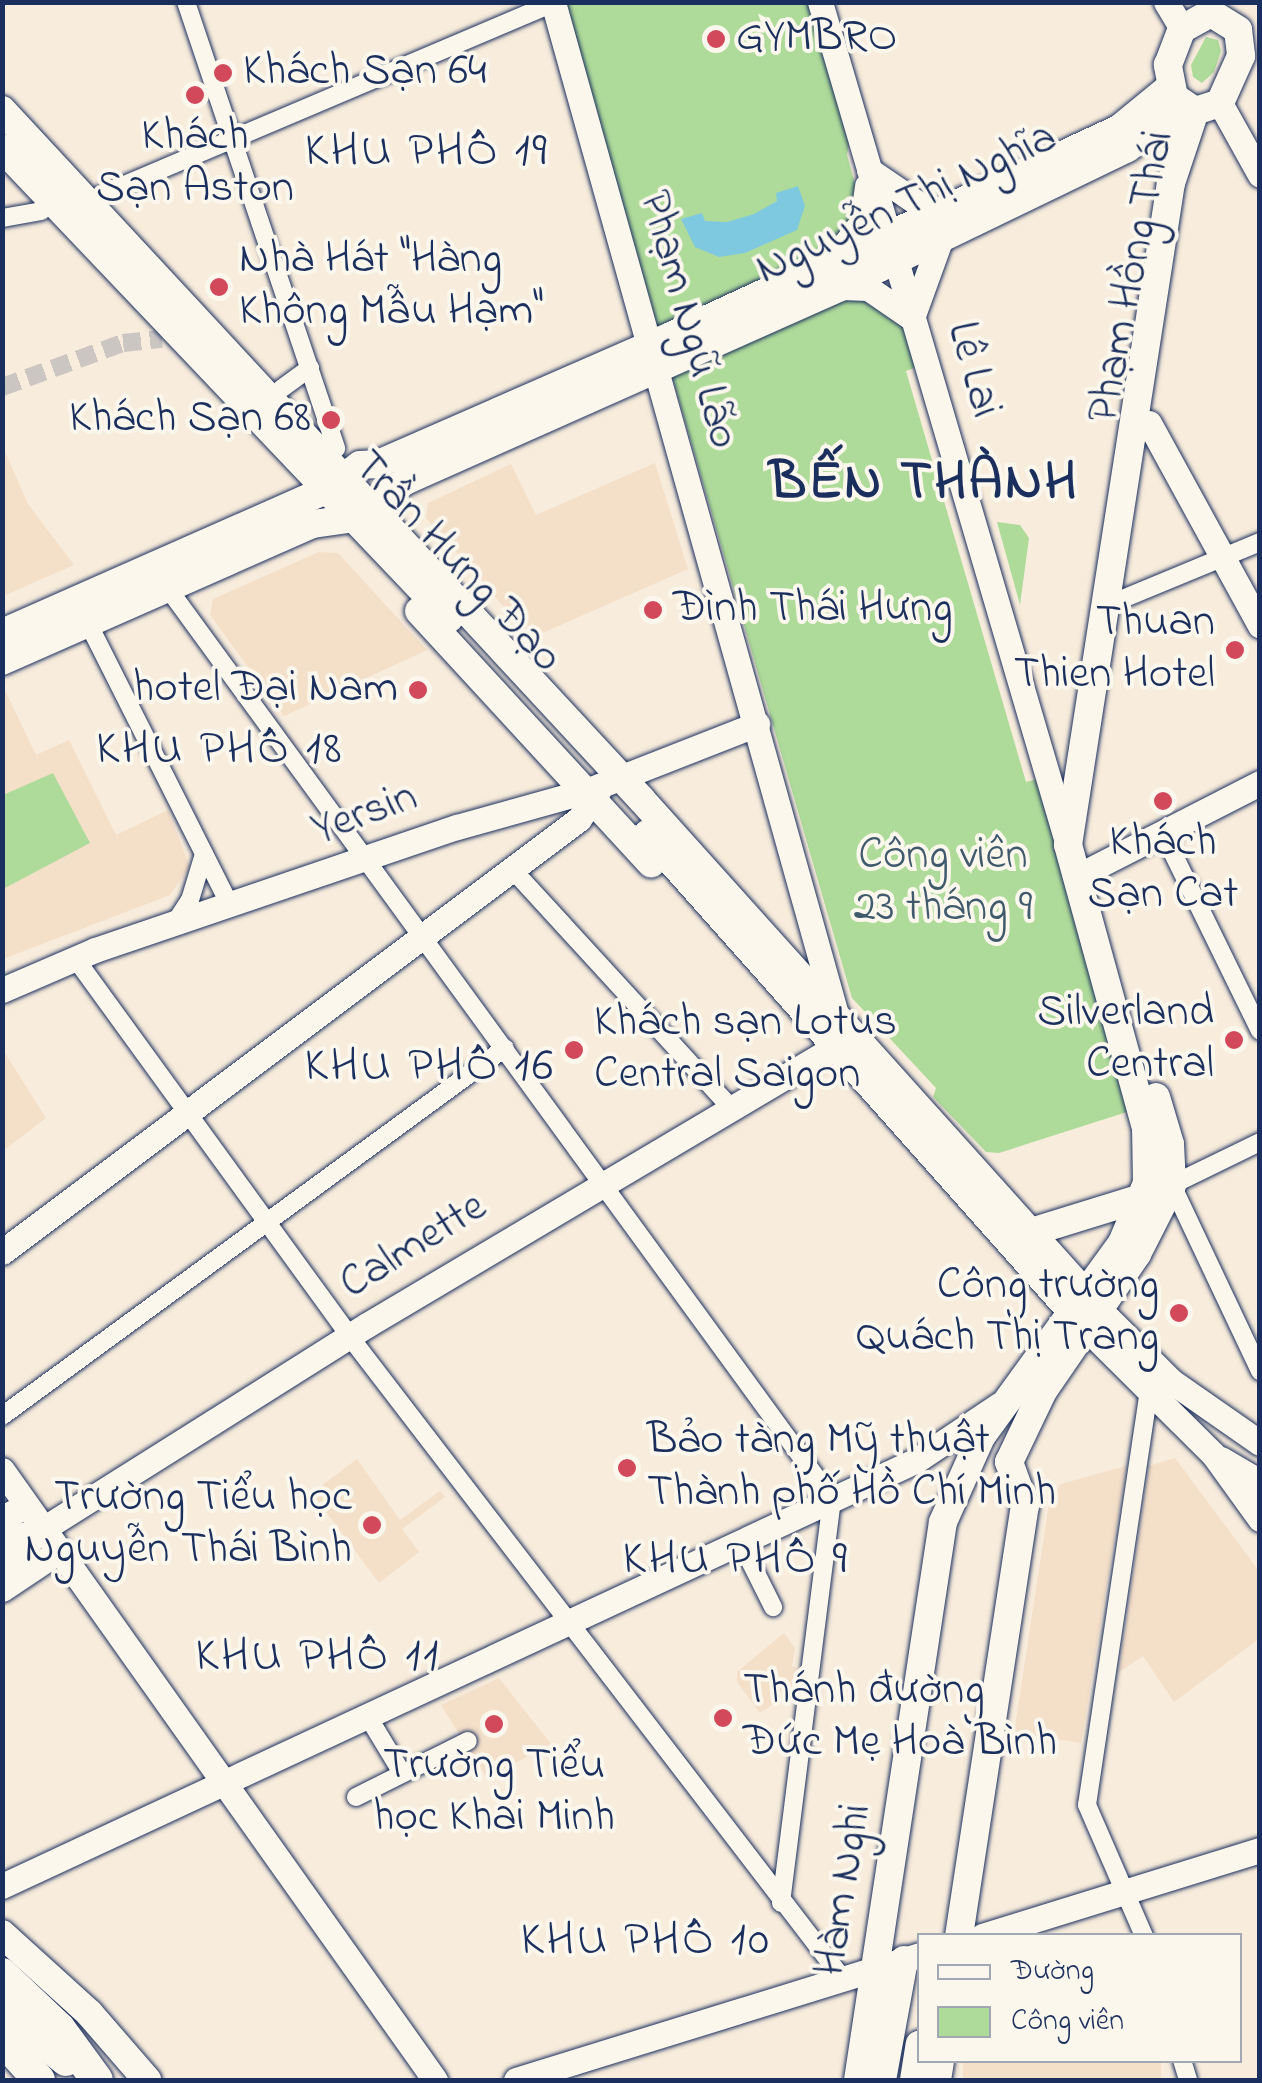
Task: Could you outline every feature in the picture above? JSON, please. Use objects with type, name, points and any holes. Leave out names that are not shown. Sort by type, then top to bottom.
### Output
[{"type":"highway","points":[[2,1974],[59,2028],[95,2080]]},
{"type":"highway","points":[[2,2008],[95,2080]]},
{"type":"main road","points":[[1200,15],[1235,17],[1241,56],[1203,100],[1168,65],[1182,30],[1200,15]]},
{"type":"main road","points":[[1203,100],[1260,62]]},
{"type":"main road","name":"Trần Hưng Đạo","points":[[2,89],[45,145],[93,197],[277,394],[336,448],[335,481]]},
{"type":"main road","name":"Nguyễn Thị Nghĩa","points":[[652,354],[938,226],[1127,148],[1203,100]]},
{"type":"main road","name":"Nguyễn Thị Nghĩa","points":[[938,226],[1120,129],[1203,100]]},
{"type":"main road","name":"Phạm Hồng Thái","points":[[1078,876],[1171,183],[1203,100]]},
{"type":"main road","name":"Phạm Hồng Thái","points":[[1068,845],[1149,422],[1203,100]]},
{"type":"main road","name":"Trần Hưng Đạo","points":[[2,110],[45,145]]},
{"type":"main road","name":"Trần Hưng Đạo","points":[[2,148],[50,209],[237,406],[335,481],[370,504],[402,516],[414,567]]},
{"type":"main road","points":[[1127,148],[1150,159],[1171,183]]},
{"type":"main road","name":"Trần Hưng Đạo","points":[[2,170],[50,209]]},
{"type":"main road","points":[[50,209],[93,197]]},
{"type":"main road","points":[[2,660],[84,611],[335,481],[652,354]]},
{"type":"main road","points":[[2,633],[167,587],[313,524],[370,504],[652,354]]},
{"type":"main road","name":"Trần Hưng Đạo","points":[[277,394],[335,481],[370,504],[414,567],[548,712],[835,1047],[1019,1233]]},
{"type":"main road","name":"Trần Hưng Đạo","points":[[548,712],[608,784],[740,883],[755,926],[1019,1233]]},
{"type":"main road","name":"Lê Lai","points":[[1068,845],[1146,1128],[1144,1197]]},
{"type":"main road","name":"Lê Lai","points":[[1078,876],[1096,907],[1170,1144],[1172,1185]]},
{"type":"main road","points":[[959,1477],[1006,1398],[1138,1254],[1172,1185]]},
{"type":"main road","points":[[1085,1311],[1019,1233],[1144,1197]]},
{"type":"main road","points":[[958,1933],[1024,1506],[1010,1462],[1026,1422],[1144,1197]]},
{"type":"main road","name":"Hàm Nghi","points":[[858,2080],[942,1522],[959,1477]]},
{"type":"main road","points":[[2,1934],[89,2013],[147,2080]]},
{"type":"main road","name":"Hàm Nghi","points":[[882,2080],[912,1958]]},
{"type":"street","points":[[186,2],[336,448]]},
{"type":"street","points":[[93,197],[553,2]]},
{"type":"street","name":"Phạm Ngũ Lão","points":[[553,2],[837,1018]]},
{"type":"street","name":"Lê Lai","points":[[820,2],[1068,845]]},
{"type":"street","points":[[1166,2],[1182,30]]},
{"type":"street","points":[[1203,100],[1260,175]]},
{"type":"street","points":[[869,170],[938,226],[912,318],[868,288],[836,273],[862,222],[869,170]]},
{"type":"street","points":[[2,218],[50,209]]},
{"type":"street","points":[[277,394],[310,368]]},
{"type":"street","points":[[1149,422],[1260,626]]},
{"type":"street","points":[[1113,599],[1260,542]]},
{"type":"street","points":[[167,587],[371,860],[832,1499],[781,1903]]},
{"type":"street","points":[[84,611],[230,905]]},
{"type":"street","name":"Yersin","points":[[2,990],[76,958],[230,905],[608,784],[757,724]]},
{"type":"street","points":[[1078,876],[1260,783]]},
{"type":"street","points":[[2,1252],[513,870],[579,819],[608,784]]},
{"type":"street","points":[[1164,835],[1260,1031]]},
{"type":"street","points":[[173,926],[190,900],[204,854]]},
{"type":"street","points":[[513,870],[729,1106]]},
{"type":"street","points":[[790,965],[819,950]]},
{"type":"street","points":[[76,958],[264,1222],[781,1903],[843,1979]]},
{"type":"street","name":"Calmette","points":[[7,1544],[43,1529],[604,1180],[835,1047]]},
{"type":"street","points":[[2,1416],[505,1048]]},
{"type":"street","points":[[1260,1142],[1172,1185],[1260,1371]]},
{"type":"street","points":[[1085,1311],[1149,1390],[1212,1454],[1260,1519]]},
{"type":"street","points":[[1085,1311],[1171,1381],[1260,1442]]},
{"type":"street","points":[[1143,1933],[1129,1890],[1087,1805],[1149,1390]]},
{"type":"street","points":[[2,1886],[917,1460],[1006,1398]]},
{"type":"street","points":[[1212,1454],[1260,1482]]},
{"type":"street","points":[[917,1460],[942,1464],[959,1477]]},
{"type":"street","points":[[2,1470],[435,2080]]},
{"type":"street","points":[[7,1544],[26,1506]]},
{"type":"street","points":[[740,1541],[773,1607]]},
{"type":"street","points":[[2,1589],[59,1551]]},
{"type":"street","points":[[367,1716],[402,1773]]},
{"type":"street","points":[[356,1796],[468,1741]]},
{"type":"street","points":[[992,1933],[1260,1850]]},
{"type":"street","points":[[516,2080],[912,1958]]},
{"type":"shaded area","points":[[3,447],[28,504],[74,565],[3,596]]},
{"type":"shaded area","points":[[655,463],[688,569],[531,638],[426,518],[428,503],[511,464],[536,515]]},
{"type":"shaded area","points":[[319,552],[338,553],[427,650],[284,716],[210,615],[213,599]]},
{"type":"shaded area","points":[[4,688],[36,755],[69,740],[116,835],[168,810],[190,867],[170,895],[3,959]]},
{"type":"shaded area","points":[[3,1050],[46,1118],[2,1151]]},
{"type":"shaded area","points":[[1175,1458],[1259,1571],[1260,1638],[1174,1702],[1143,1656],[1119,1672],[1149,1466]]},
{"type":"shaded area","name":"Trường Tiểu học Nguyễn Thái Bình","points":[[357,1459],[400,1520],[440,1491],[445,1497],[402,1529],[419,1552],[379,1583],[312,1493]]},
{"type":"shaded area","points":[[1126,1466],[1081,1743],[1014,1733],[1050,1497],[1061,1484]]},
{"type":"shaded area","name":"Trường Tiểu học Khai Minh","points":[[784,1633],[795,1648],[792,1666],[803,1671],[801,1686],[760,1713],[737,1682],[737,1672]]},
{"type":"shaded area","name":"Trường Tiểu học Khai Minh","points":[[499,1678],[551,1744],[487,1778],[441,1705]]},
{"type":"shaded area","points":[[963,2063],[1161,2063],[1161,2080],[963,2080]]},
{"type":"green space","points":[[564,3],[811,3],[850,138],[847,155],[859,198],[845,240],[659,331]]},
{"type":"green space","points":[[1206,37],[1218,40],[1221,51],[1214,72],[1202,83],[1193,77],[1191,65]]},
{"type":"green space","name":"Công viên 23 tháng 9","points":[[851,292],[900,316],[917,367],[906,371],[1026,782],[1038,779],[1130,1111],[999,1153],[986,1152],[933,1097],[936,1088],[852,998],[672,376]]},
{"type":"green space","points":[[997,522],[1020,525],[1029,538],[1020,605]]},
{"type":"green space","points":[[53,773],[90,843],[3,889],[3,795]]},
{"type":"water","points":[[798,186],[805,206],[797,230],[745,253],[719,257],[695,247],[681,219],[702,213],[705,221],[727,222],[754,214],[777,201],[776,193]]},
{"type":"tunnel","points":[[2,387],[123,343],[162,339]]},
{"type":"place","name":"GYMBRO","points":[[716,39]]},
{"type":"place","name":"Khách Sạn 64","points":[[223,73]]},
{"type":"place","name":"Khách Sạn Aston","points":[[195,95]]},
{"type":"place","name":"Nhà Hát \"Hàng Không Mẫu Hạm\"","points":[[219,287]]},
{"type":"place","name":"Khách Sạn 68","points":[[331,420]]},
{"type":"place","name":"Đình Thái Hưng","points":[[653,610]]},
{"type":"place","name":"Thuan Thien Hotel","points":[[1235,650]]},
{"type":"place","name":"hotel Đại Nam","points":[[418,690]]},
{"type":"place","name":"Khách Sạn Cat","points":[[1163,801]]},
{"type":"place","name":"Silverland Central","points":[[1234,1040]]},
{"type":"place","name":"Khách sạn Lotus Central Saigon","points":[[574,1050]]},
{"type":"place","name":"Công trường Quách Thị Trang","points":[[1179,1313]]},
{"type":"place","name":"Bảo tàng Mỹ thuật Thành phố Hồ Chí Minh","points":[[627,1468]]},
{"type":"place","name":"Trường Tiểu học Nguyễn Thái Bình","points":[[372,1525]]},
{"type":"place","name":"Thánh đường Đức Mẹ Hoà Bình","points":[[723,1718]]},
{"type":"place","name":"Trường Tiểu học Khai Minh","points":[[494,1724]]},
{"type":"district","name":"KHU PHỐ 19","points":[[427,153]]},
{"type":"district","name":"BẾN THÀNH","points":[[924,485]]},
{"type":"district","name":"KHU PHỐ 18","points":[[220,751]]},
{"type":"district","name":"KHU PHỐ 16","points":[[430,1068]]},
{"type":"district","name":"KHU PHỐ 9","points":[[736,1561]]},
{"type":"district","name":"KHU PHỐ 11","points":[[318,1658]]},
{"type":"district","name":"KHU PHỐ 10","points":[[646,1942]]}]
